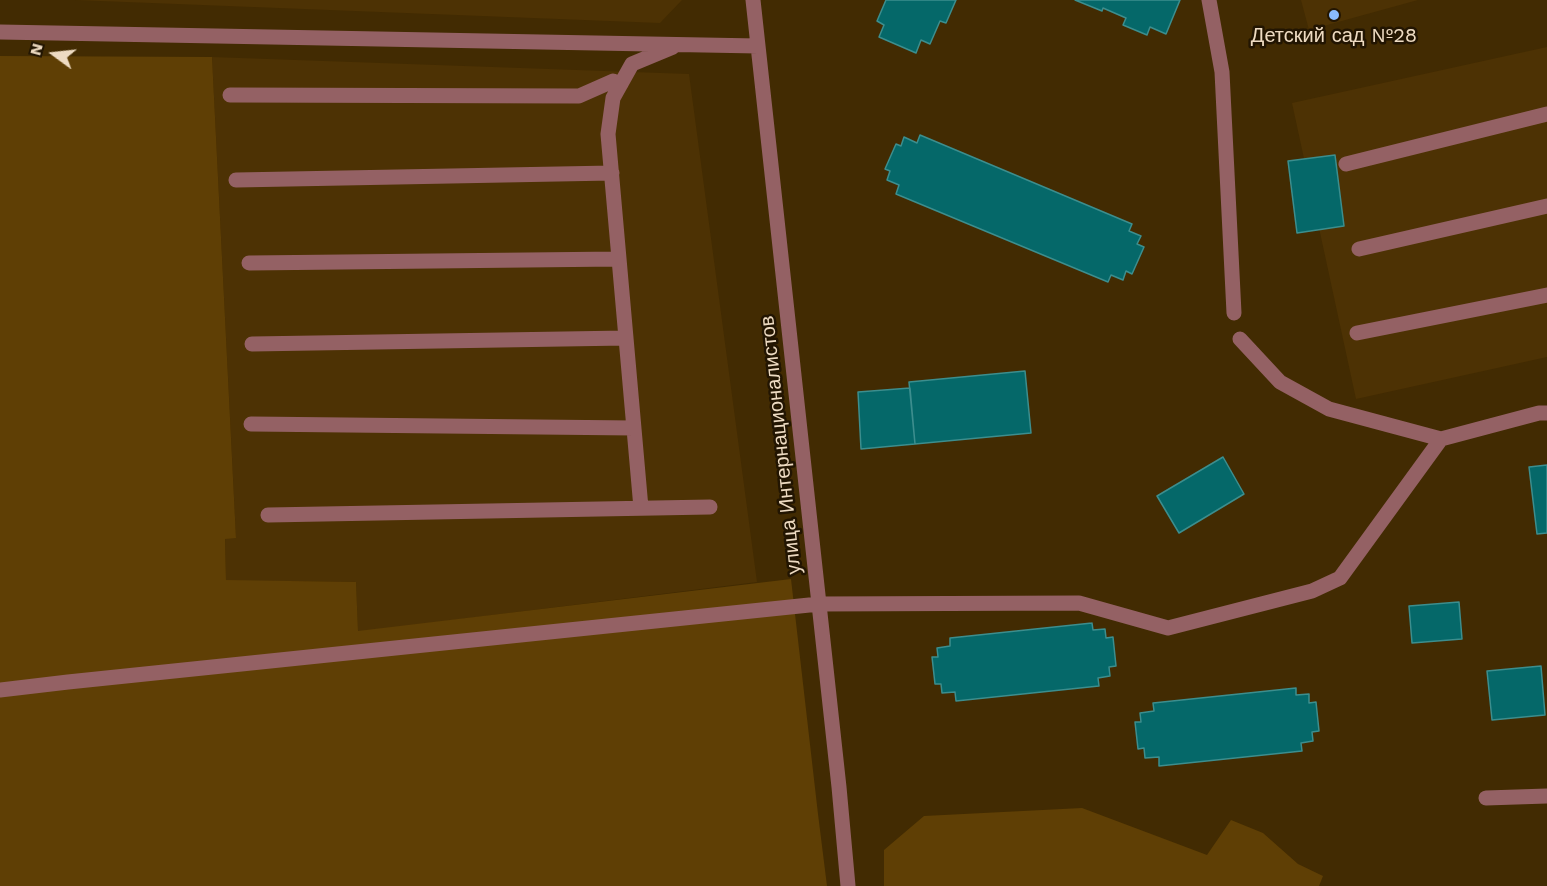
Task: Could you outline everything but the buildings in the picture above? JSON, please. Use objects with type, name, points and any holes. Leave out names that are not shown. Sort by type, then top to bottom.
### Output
[{"type":"street","name":"улица Интернационалистов","points":[[753,0],[848,886]]},
{"type":"street","points":[[1209,0],[1222,72],[1234,313]]},
{"type":"street","points":[[0,32],[758,46]]},
{"type":"street","points":[[641,508],[608,134],[613,98],[632,64],[680,45]]},
{"type":"street","points":[[230,95],[579,96],[613,81],[621,84]]},
{"type":"street","points":[[1346,164],[1547,114]]},
{"type":"street","points":[[236,180],[612,173]]},
{"type":"street","points":[[1359,249],[1547,206]]},
{"type":"street","points":[[249,263],[619,259]]},
{"type":"street","points":[[1356,333],[1547,295]]},
{"type":"street","points":[[252,344],[626,338]]},
{"type":"street","points":[[1240,339],[1280,382],[1329,410],[1442,439],[1539,413],[1547,413]]},
{"type":"street","points":[[251,424],[634,428]]},
{"type":"street","points":[[0,690],[819,604],[1079,603],[1168,628],[1312,591],[1340,578],[1442,439]]},
{"type":"street","points":[[268,515],[710,507]]},
{"type":"street","points":[[1486,798],[1547,796]]},
{"type":"shaded area","points":[[75,0],[682,0],[660,23]]},
{"type":"shaded area","name":"Детский сад №28","points":[[1301,0],[1418,0],[1309,30]]},
{"type":"shaded area","points":[[1547,47],[1547,357],[1356,399],[1292,103]]},
{"type":"shaded area","points":[[0,56],[212,57],[236,538],[225,539],[226,580],[356,582],[358,631],[791,579],[827,886],[0,886]]},
{"type":"shaded area","points":[[212,57],[689,74],[757,582],[358,632],[356,582],[226,581],[225,538],[236,538]]},
{"type":"shaded area","points":[[1082,808],[1207,855],[1231,820],[1263,833],[1298,864],[1323,876],[1319,886],[884,886],[884,850],[924,816]]},
{"type":"place","name":"Детский сад №28","points":[[1334,15]]}]
